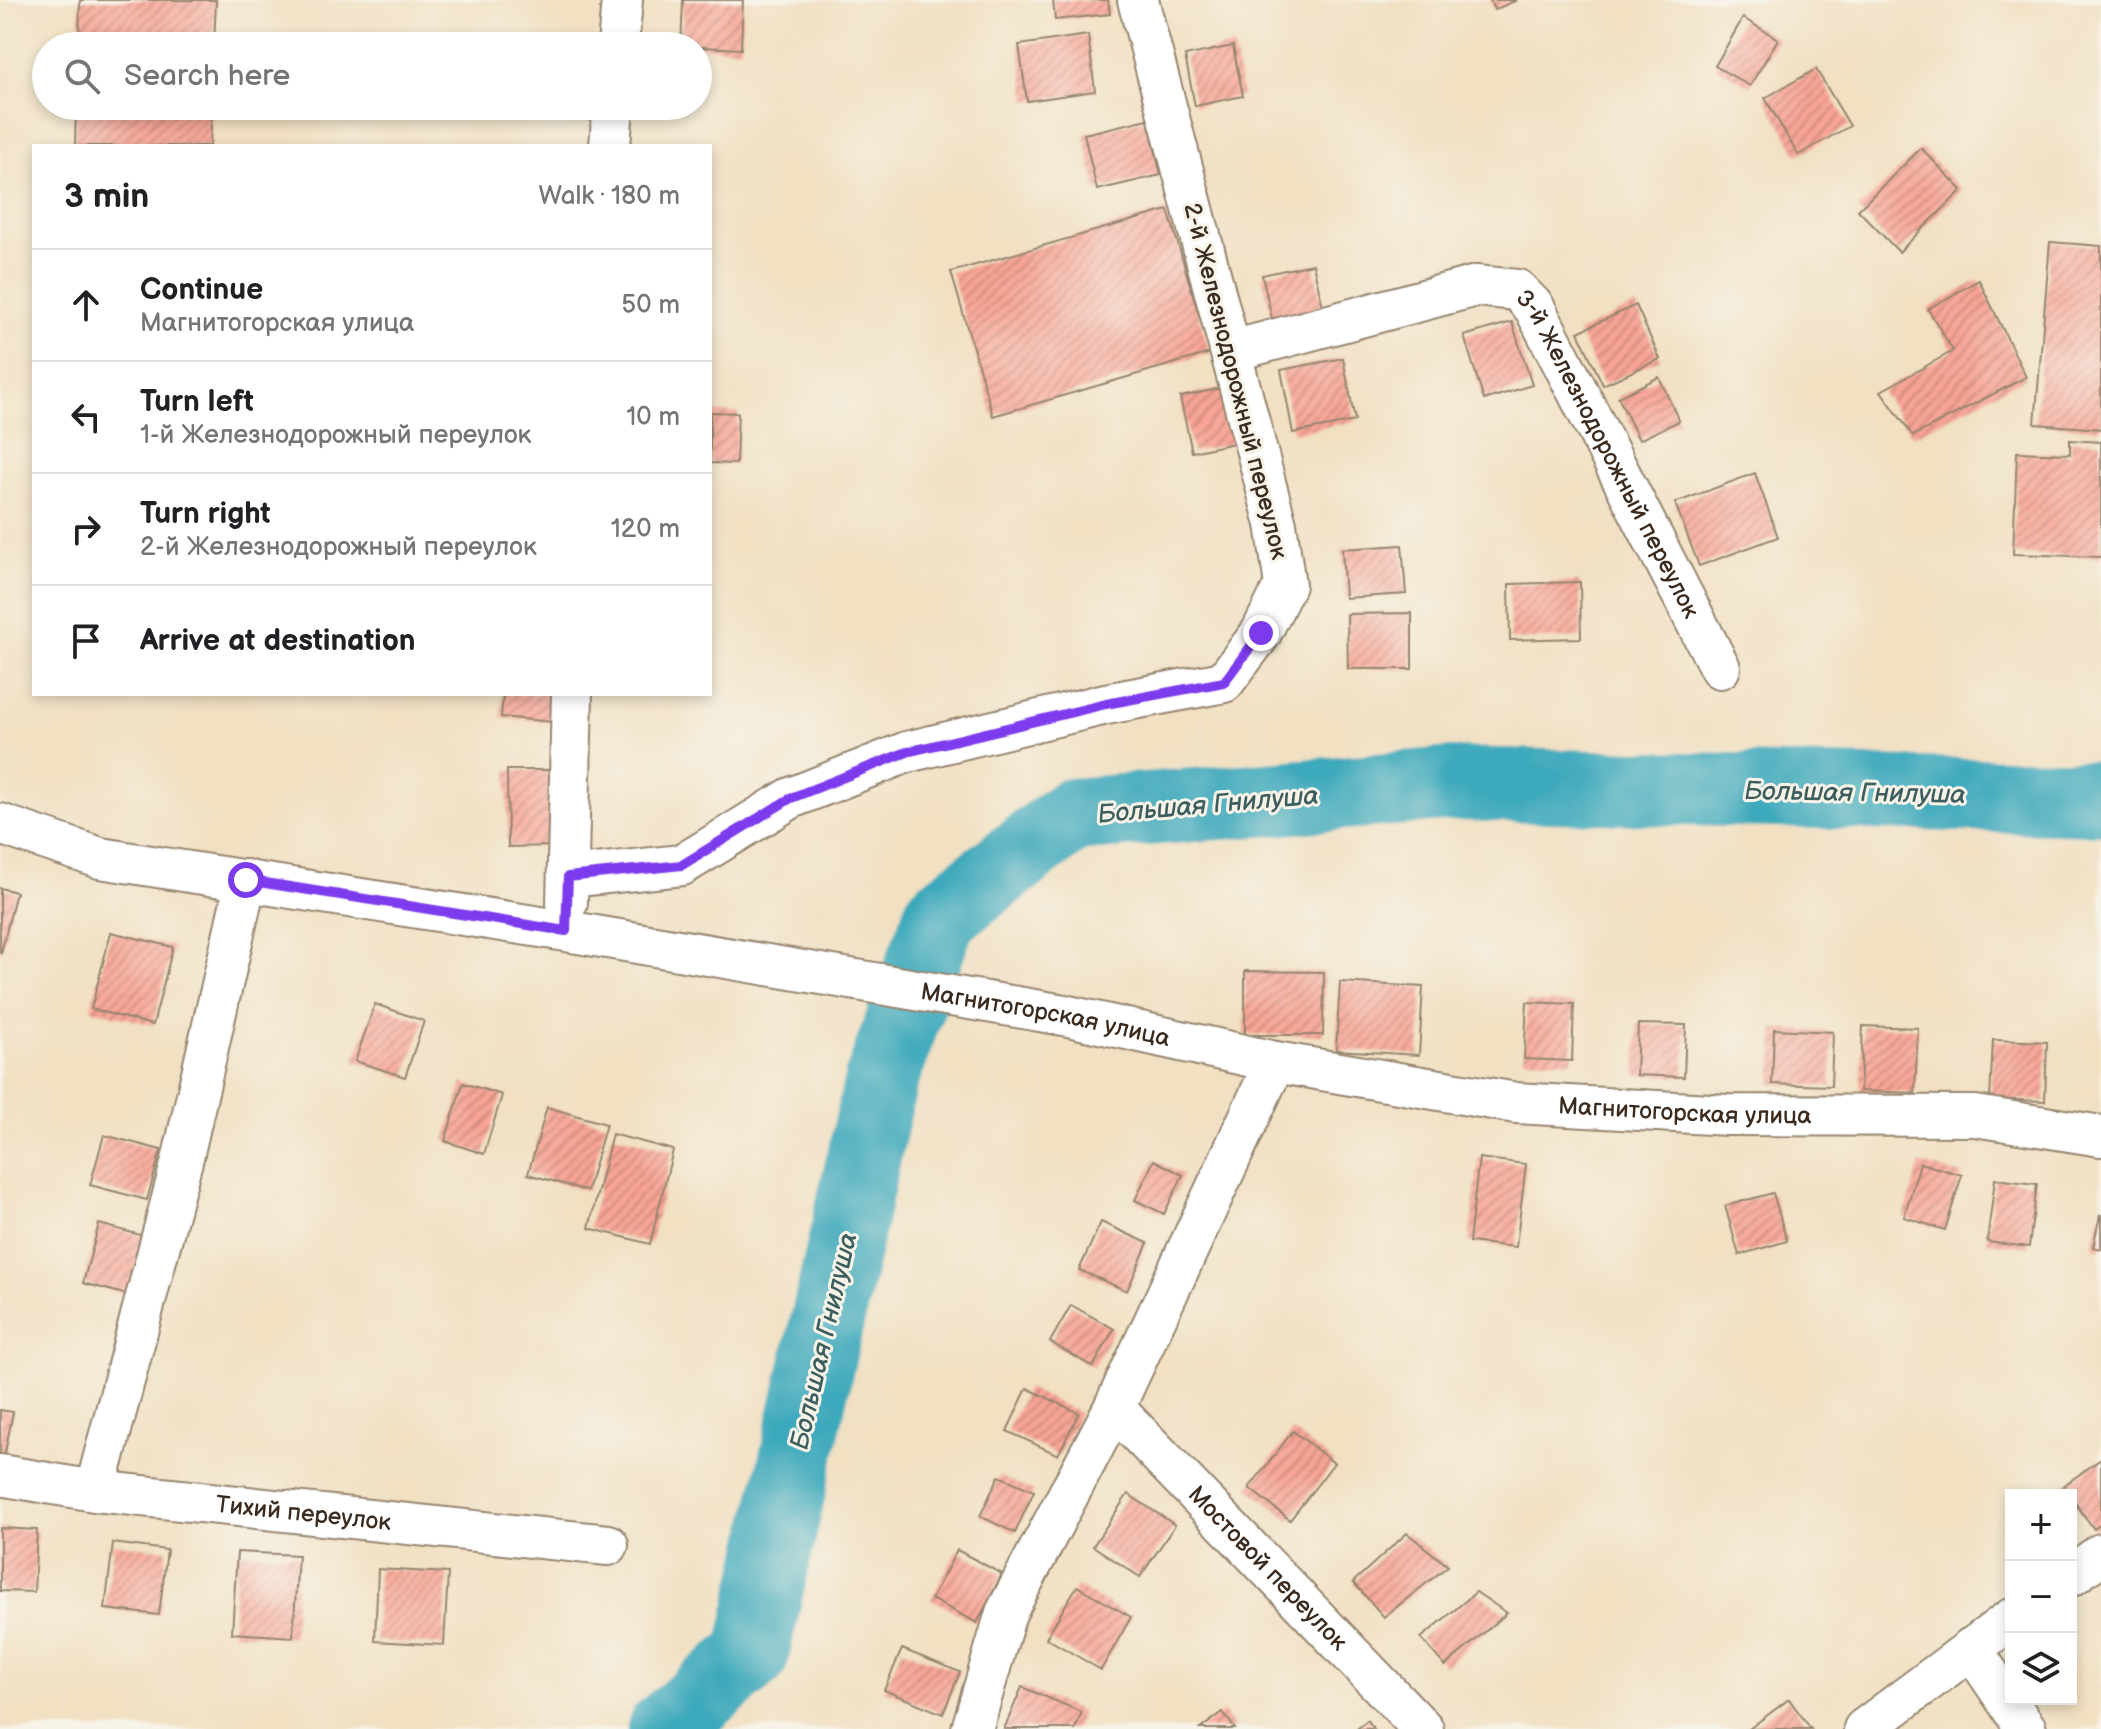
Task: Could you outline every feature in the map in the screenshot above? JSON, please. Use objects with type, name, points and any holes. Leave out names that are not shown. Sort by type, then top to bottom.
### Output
[{"type":"street","points":[[619,32],[622,0]]},
{"type":"street","name":"2-й Железнодорожный переулок","points":[[568,877],[682,865],[791,798],[907,752],[1106,704],[1224,682],[1261,633],[1285,585],[1276,524],[1138,0]]},
{"type":"street","points":[[610,144],[612,120]]},
{"type":"street","name":"3-й Железнодорожный переулок","points":[[1232,351],[1476,286],[1517,290],[1534,307],[1720,668]]},
{"type":"street","points":[[566,931],[572,696]]},
{"type":"street","name":"Магнитогорская улица","points":[[0,824],[100,858],[566,931],[1064,1015],[1275,1062],[1516,1103],[1728,1115],[1975,1116],[2101,1136]]},
{"type":"street","points":[[95,1491],[183,1157],[246,880]]},
{"type":"street","points":[[972,1729],[1006,1613],[1114,1408],[1275,1062]]},
{"type":"street","name":"Мостовой переулок","points":[[1114,1408],[1423,1729]]},
{"type":"street","name":"Тихий переулок","points":[[0,1475],[95,1491],[608,1545]]},
{"type":"street","points":[[2077,1572],[2101,1554]]},
{"type":"street","points":[[1864,1729],[2005,1623]]},
{"type":"street","points":[[1971,1648],[2026,1729]]},
{"type":"building","points":[[80,0],[216,0],[215,32],[79,32]]},
{"type":"building","points":[[683,0],[743,0],[741,49],[712,48],[712,32],[682,32]]},
{"type":"building","points":[[1053,0],[1108,0],[1110,14],[1055,20]]},
{"type":"building","points":[[1490,0],[1517,0],[1494,10]]},
{"type":"building","points":[[1743,18],[1778,39],[1750,86],[1715,66]]},
{"type":"building","points":[[1088,35],[1095,91],[1027,101],[1019,45]]},
{"type":"building","points":[[1233,46],[1243,96],[1195,106],[1185,56]]},
{"type":"building","points":[[1816,69],[1850,126],[1798,155],[1765,98]]},
{"type":"building","points":[[1148,119],[1161,175],[1097,190],[1084,134]]},
{"type":"building","points":[[76,120],[211,120],[210,144],[75,144]]},
{"type":"building","points":[[1921,148],[1962,190],[1899,252],[1858,210]]},
{"type":"building","points":[[1168,210],[1210,353],[993,416],[951,272]]},
{"type":"building","points":[[2050,242],[2101,246],[2101,429],[2035,424]]},
{"type":"building","points":[[1313,264],[1324,311],[1273,323],[1262,275]]},
{"type":"building","points":[[1979,280],[2026,377],[1913,436],[1881,391],[1953,351],[1928,309]]},
{"type":"building","points":[[1636,305],[1660,359],[1603,385],[1578,332]]},
{"type":"building","points":[[1512,322],[1532,385],[1484,400],[1464,336]]},
{"type":"building","points":[[1343,358],[1355,421],[1293,433],[1281,370]]},
{"type":"building","points":[[1659,377],[1679,421],[1639,440],[1618,397]]},
{"type":"building","points":[[1227,387],[1239,442],[1192,452],[1180,397]]},
{"type":"building","points":[[712,412],[738,413],[736,464],[712,463]]},
{"type":"building","points":[[2070,440],[2101,442],[2101,557],[2013,554],[2017,452],[2070,454]]},
{"type":"building","points":[[1755,473],[1778,537],[1699,566],[1675,503]]},
{"type":"building","points":[[1402,545],[1406,594],[1345,598],[1342,549]]},
{"type":"building","points":[[1580,582],[1581,638],[1510,640],[1509,584]]},
{"type":"building","points":[[1412,613],[1412,669],[1348,669],[1347,614]]},
{"type":"building","points":[[503,696],[556,696],[553,722],[501,717]]},
{"type":"building","points":[[507,770],[554,770],[556,846],[508,847]]},
{"type":"building","points":[[0,888],[16,892],[1,953],[0,953]]},
{"type":"building","points":[[111,932],[173,947],[153,1025],[91,1009]]},
{"type":"building","points":[[1245,971],[1324,972],[1323,1035],[1245,1035]]},
{"type":"building","points":[[1340,982],[1423,987],[1419,1055],[1336,1050]]},
{"type":"building","points":[[1527,1002],[1574,1004],[1572,1061],[1524,1059]]},
{"type":"building","points":[[375,1004],[424,1021],[405,1077],[355,1061]]},
{"type":"building","points":[[1638,1024],[1686,1025],[1684,1077],[1636,1075]]},
{"type":"building","points":[[1863,1026],[1918,1028],[1915,1093],[1860,1091]]},
{"type":"building","points":[[1774,1029],[1833,1032],[1831,1086],[1772,1084]]},
{"type":"building","points":[[1993,1040],[2047,1042],[2045,1101],[1990,1099]]},
{"type":"building","points":[[463,1083],[502,1095],[484,1154],[445,1141]]},
{"type":"building","points":[[547,1107],[606,1124],[587,1191],[528,1174]]},
{"type":"building","points":[[612,1134],[673,1150],[650,1244],[589,1228]]},
{"type":"building","points":[[104,1135],[161,1150],[147,1200],[90,1185]]},
{"type":"building","points":[[1479,1158],[1526,1164],[1516,1247],[1469,1242]]},
{"type":"building","points":[[1154,1160],[1183,1175],[1164,1214],[1135,1200]]},
{"type":"building","points":[[1920,1163],[1962,1175],[1945,1230],[1904,1217]]},
{"type":"building","points":[[1995,1179],[2037,1184],[2029,1247],[1987,1242]]},
{"type":"building","points":[[1773,1193],[1787,1241],[1739,1255],[1725,1206]]},
{"type":"building","points":[[2101,1215],[2101,1249],[2093,1247]]},
{"type":"building","points":[[1101,1222],[1148,1243],[1127,1291],[1079,1270]]},
{"type":"building","points":[[99,1224],[144,1236],[128,1295],[83,1283]]},
{"type":"building","points":[[1071,1305],[1114,1329],[1093,1367],[1050,1342]]},
{"type":"building","points":[[1027,1388],[1079,1413],[1058,1455],[1007,1431]]},
{"type":"building","points":[[0,1410],[13,1412],[3,1463],[0,1463]]},
{"type":"building","points":[[1293,1431],[1334,1463],[1290,1520],[1249,1488]]},
{"type":"building","points":[[2101,1459],[2101,1524],[2094,1529],[2077,1505],[2077,1489],[2065,1489],[2063,1486]]},
{"type":"building","points":[[999,1476],[1034,1491],[1015,1533],[980,1516]]},
{"type":"building","points":[[1128,1494],[1175,1525],[1140,1577],[1093,1546]]},
{"type":"building","points":[[0,1528],[37,1530],[34,1592],[0,1591]]},
{"type":"building","points":[[1407,1533],[1448,1566],[1384,1617],[1353,1582]]},
{"type":"building","points":[[113,1543],[167,1550],[159,1615],[105,1609]]},
{"type":"building","points":[[957,1550],[1002,1574],[977,1623],[931,1599]]},
{"type":"building","points":[[237,1552],[298,1555],[293,1637],[232,1633]]},
{"type":"building","points":[[378,1569],[448,1573],[444,1645],[375,1641]]},
{"type":"building","points":[[1077,1586],[1131,1617],[1101,1670],[1046,1638]]},
{"type":"building","points":[[1476,1592],[1507,1613],[1445,1666],[1421,1638]]},
{"type":"building","points":[[902,1649],[960,1672],[943,1714],[884,1690]]},
{"type":"building","points":[[1022,1687],[1082,1712],[1075,1729],[1004,1729]]},
{"type":"building","points":[[1789,1699],[1811,1729],[1749,1729]]},
{"type":"building","points":[[1223,1712],[1235,1729],[1200,1729]]},
{"type":"building","points":[[1367,1720],[1374,1729],[1357,1729]]},
{"type":"waterway","name":"Большая Гнилуша","points":[[664,1729],[752,1655],[881,1081],[940,916],[1072,815],[1453,784],[2101,798]]},
{"type":"route","points":[[246,880],[566,931],[568,877],[682,865],[791,798],[907,752],[1106,704],[1224,682],[1261,633]]}]
